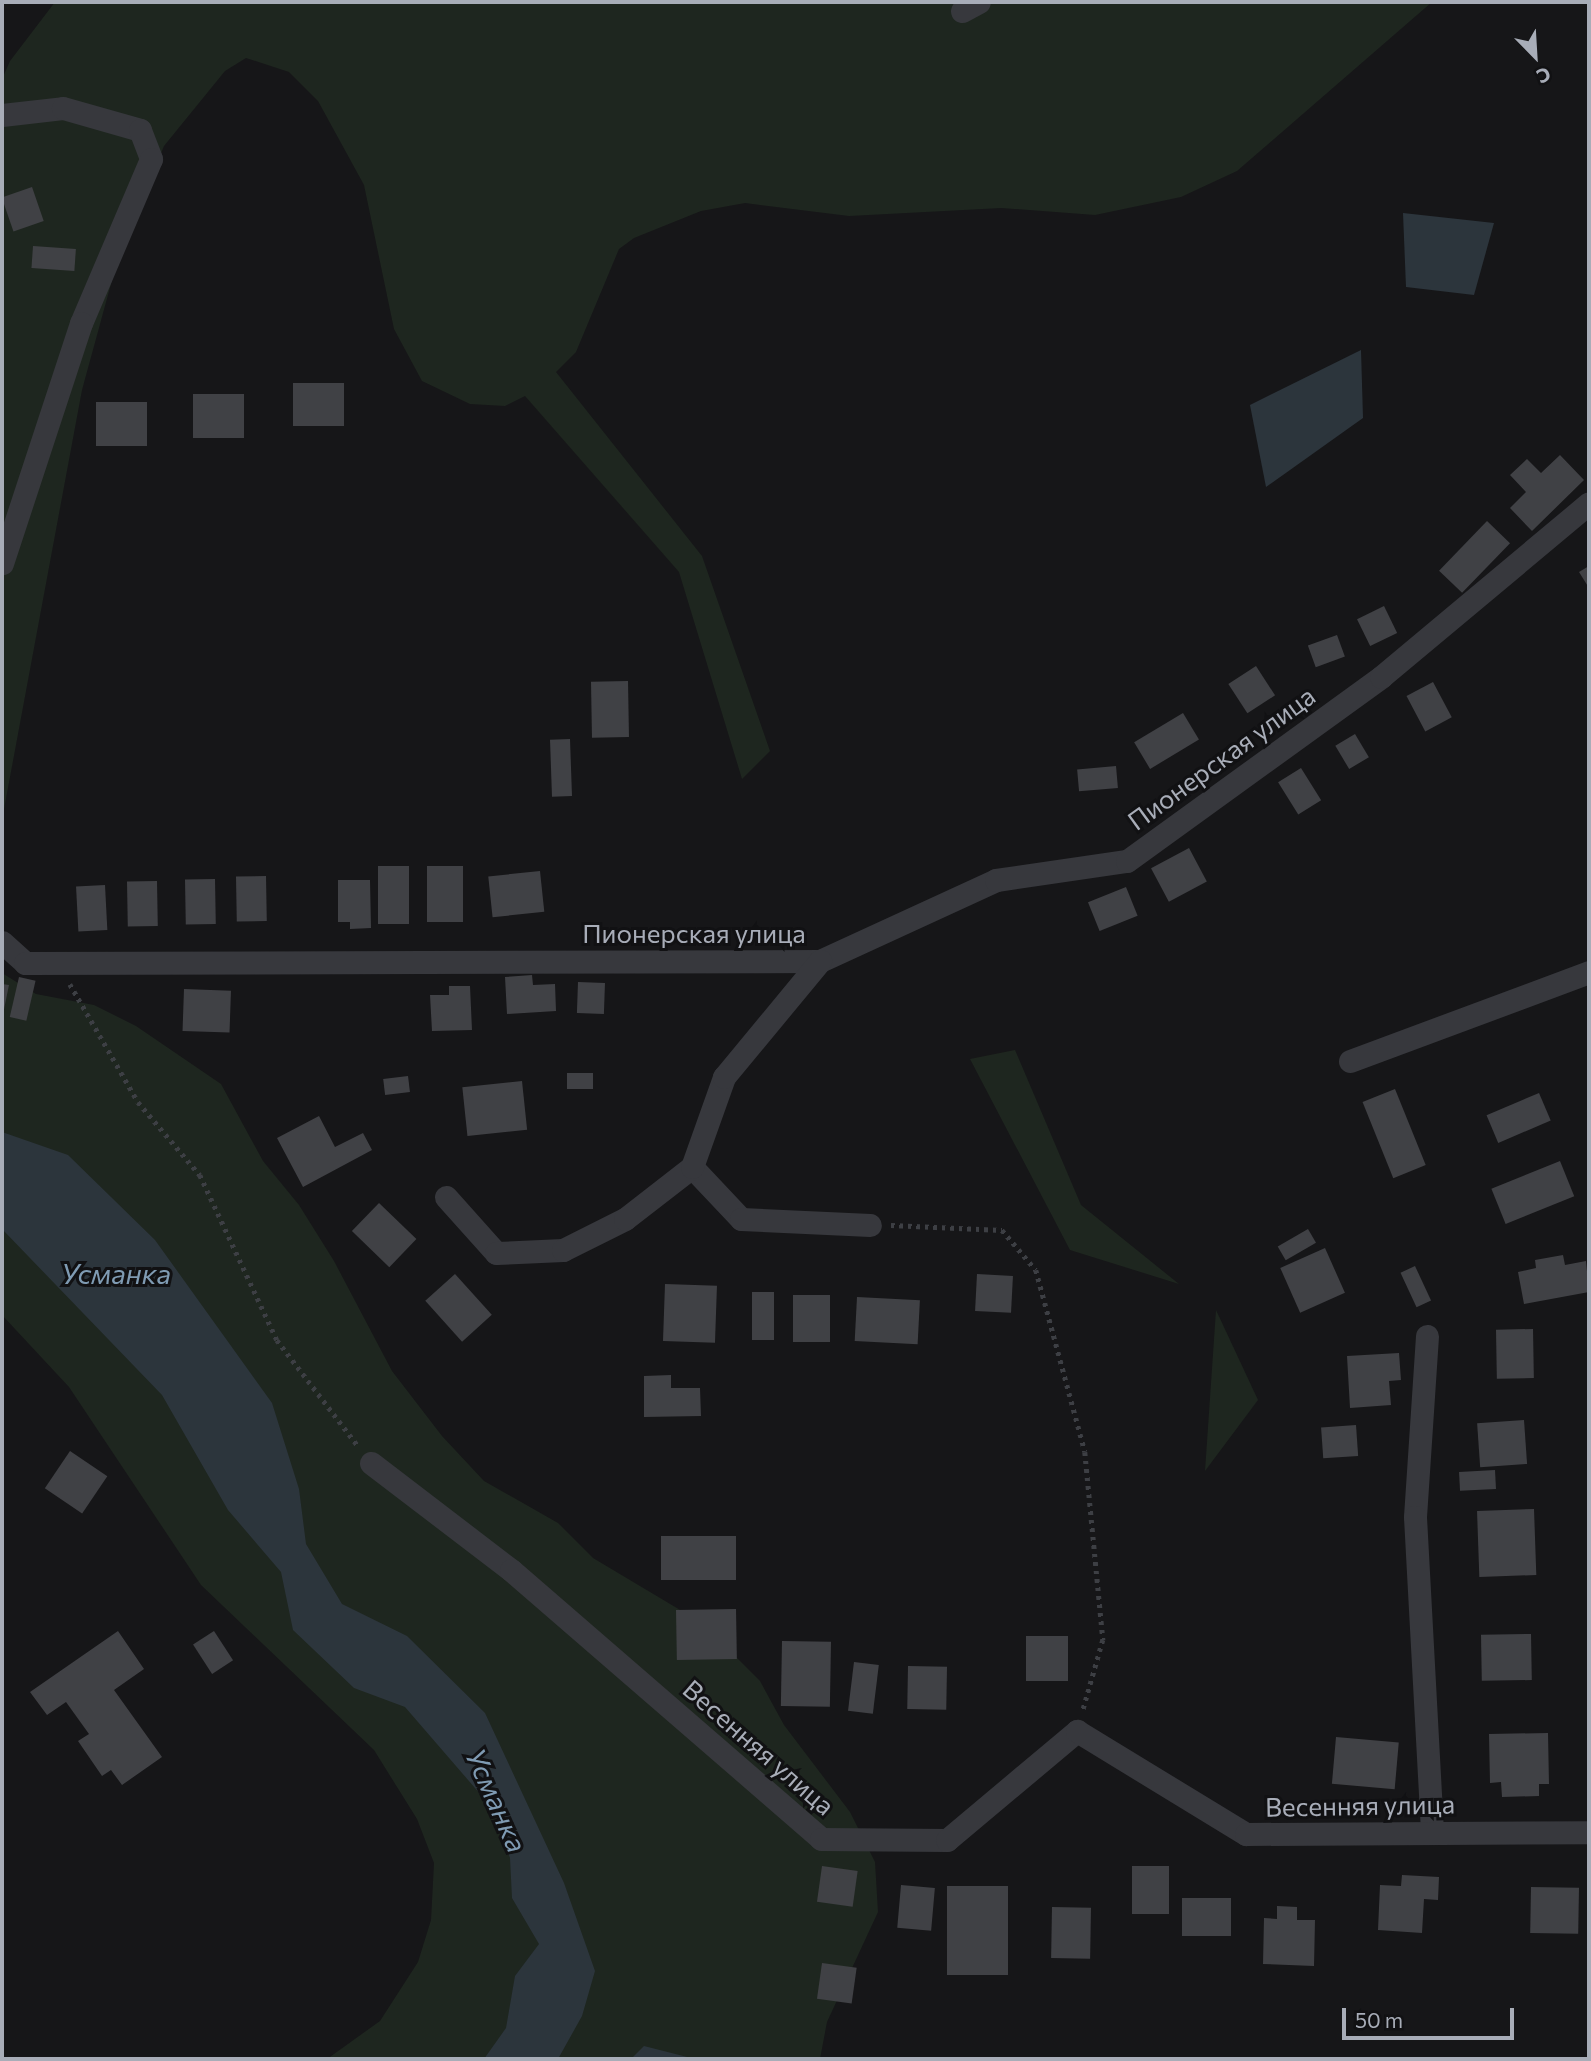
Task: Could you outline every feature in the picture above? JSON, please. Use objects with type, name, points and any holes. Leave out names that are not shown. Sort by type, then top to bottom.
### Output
[{"type":"street","points":[[2,115],[63,108],[140,130],[151,159],[80,323],[2,563]]},
{"type":"street","name":"Пионерская улица","points":[[2,942],[25,963],[820,961],[996,880],[1127,860],[1381,677],[1589,503]]},
{"type":"street","points":[[446,1197],[496,1253],[563,1250],[625,1219],[692,1167],[724,1077],[820,961]]},
{"type":"street","points":[[1350,1061],[1589,972]]},
{"type":"street","points":[[692,1167],[741,1219],[870,1225]]},
{"type":"street","points":[[1427,1335],[1415,1517],[1432,1833]]},
{"type":"street","name":"Весенняя улица","points":[[371,1463],[511,1570],[821,1839],[947,1840],[1077,1731],[1246,1835],[1589,1832]]},
{"type":"path","points":[[60,979],[71,984],[138,1102],[200,1175],[277,1339],[371,1463]]},
{"type":"path","points":[[870,1225],[1002,1230],[1036,1270],[1085,1452],[1103,1640],[1077,1731]]},
{"type":"shaded area","points":[[55,2],[1432,2],[1237,171],[1181,197],[1095,215],[1001,208],[849,216],[745,203],[701,211],[634,238],[619,249],[576,352],[556,372],[702,556],[770,751],[742,779],[679,572],[525,396],[505,406],[470,404],[422,381],[394,329],[364,185],[318,101],[289,72],[246,58],[225,71],[164,146],[117,262],[82,390],[2,820],[2,79],[10,61]]},
{"type":"shaded area","points":[[2,973],[36,994],[94,1005],[136,1026],[221,1084],[263,1161],[299,1205],[334,1261],[392,1371],[442,1436],[484,1481],[558,1523],[593,1558],[702,1623],[760,1681],[784,1725],[850,1812],[875,1862],[878,1912],[827,2022],[820,2059],[327,2059],[380,2021],[418,1962],[431,1920],[434,1863],[417,1819],[374,1750],[201,1585],[69,1387],[2,1315]]},
{"type":"shaded area","points":[[1015,1050],[1081,1205],[1179,1284],[1070,1250],[970,1059]]},
{"type":"shaded area","points":[[1216,1310],[1258,1400],[1205,1471]]},
{"type":"water","points":[[1403,213],[1494,223],[1474,295],[1406,287]]},
{"type":"water","points":[[1361,350],[1363,418],[1266,487],[1250,405]]},
{"type":"water","name":"Усманка","points":[[2,1132],[68,1155],[155,1240],[272,1403],[299,1489],[306,1544],[342,1604],[407,1636],[485,1713],[564,1883],[595,1971],[582,2016],[558,2059],[484,2059],[506,2028],[515,1976],[539,1944],[512,1898],[510,1858],[494,1810],[405,1707],[354,1688],[293,1630],[281,1572],[228,1510],[162,1395],[2,1229]]},
{"type":"water","points":[[644,2046],[695,2059],[631,2059]]},
{"type":"building","points":[[32,187],[44,221],[13,231],[2,197]]},
{"type":"building","points":[[33,246],[76,249],[74,271],[31,268]]},
{"type":"building","points":[[293,383],[344,383],[344,426],[293,426]]},
{"type":"building","points":[[193,394],[244,394],[244,438],[193,438]]},
{"type":"building","points":[[96,402],[147,402],[147,446],[96,446]]},
{"type":"building","points":[[1560,455],[1584,480],[1532,531],[1510,508],[1526,492],[1510,475],[1527,459],[1541,473]]},
{"type":"building","points":[[1487,521],[1510,543],[1462,593],[1439,571]]},
{"type":"building","points":[[1589,566],[1589,588],[1579,572]]},
{"type":"building","points":[[1384,606],[1397,633],[1370,646],[1357,619]]},
{"type":"building","points":[[1337,635],[1345,657],[1316,667],[1308,646]]},
{"type":"building","points":[[1256,666],[1275,695],[1247,713],[1228,684]]},
{"type":"building","points":[[628,681],[629,737],[592,738],[591,682]]},
{"type":"building","points":[[1433,682],[1452,717],[1425,731],[1407,696]]},
{"type":"building","points":[[1183,713],[1199,740],[1150,769],[1134,742]]},
{"type":"building","points":[[1355,734],[1369,757],[1349,769],[1335,746]]},
{"type":"building","points":[[570,739],[572,796],[552,797],[550,740]]},
{"type":"building","points":[[1116,766],[1118,788],[1079,791],[1077,769]]},
{"type":"building","points":[[1301,768],[1321,800],[1298,815],[1278,782]]},
{"type":"building","points":[[1189,848],[1207,882],[1169,902],[1151,868]]},
{"type":"building","points":[[378,866],[409,866],[409,924],[378,924]]},
{"type":"building","points":[[427,866],[463,866],[463,922],[427,922]]},
{"type":"building","points":[[540,871],[544,912],[493,917],[488,876]]},
{"type":"building","points":[[266,876],[267,921],[237,922],[236,877]]},
{"type":"building","points":[[215,879],[216,924],[186,925],[185,880]]},
{"type":"building","points":[[338,880],[370,880],[371,928],[350,929],[350,922],[338,922]]},
{"type":"building","points":[[157,881],[158,926],[128,927],[127,882]]},
{"type":"building","points":[[105,885],[107,930],[78,931],[76,887]]},
{"type":"building","points":[[1126,887],[1138,916],[1100,931],[1088,902]]},
{"type":"building","points":[[532,975],[533,985],[555,984],[556,1011],[507,1014],[505,977]]},
{"type":"building","points":[[19,977],[36,981],[26,1021],[10,1017]]},
{"type":"building","points":[[578,982],[605,983],[604,1014],[577,1013]]},
{"type":"building","points":[[2,984],[9,985],[3,1014],[2,1014]]},
{"type":"building","points":[[449,986],[470,986],[472,1030],[432,1031],[430,995],[449,995]]},
{"type":"building","points":[[184,989],[231,991],[230,1033],[183,1031]]},
{"type":"building","points":[[567,1073],[593,1073],[593,1089],[567,1089]]},
{"type":"building","points":[[408,1076],[410,1092],[385,1095],[383,1079]]},
{"type":"building","points":[[522,1081],[527,1130],[467,1136],[462,1087]]},
{"type":"building","points":[[1395,1089],[1426,1165],[1393,1178],[1363,1102]]},
{"type":"building","points":[[1539,1093],[1551,1121],[1498,1143],[1487,1115]]},
{"type":"building","points":[[319,1116],[335,1147],[363,1133],[372,1150],[303,1187],[277,1138]]},
{"type":"building","points":[[1560,1161],[1574,1196],[1506,1224],[1491,1189]]},
{"type":"building","points":[[379,1203],[416,1239],[389,1267],[352,1231]]},
{"type":"building","points":[[1308,1229],[1316,1243],[1286,1260],[1278,1246]]},
{"type":"building","points":[[1325,1248],[1345,1293],[1300,1313],[1280,1268]]},
{"type":"building","points":[[1563,1255],[1565,1265],[1586,1261],[1589,1292],[1524,1304],[1518,1272],[1536,1268],[1535,1260]]},
{"type":"building","points":[[1415,1266],[1431,1300],[1417,1307],[1400,1273]]},
{"type":"building","points":[[455,1274],[492,1315],[462,1342],[425,1301]]},
{"type":"building","points":[[977,1274],[1013,1276],[1011,1313],[975,1311]]},
{"type":"building","points":[[665,1284],[717,1286],[715,1343],[663,1341]]},
{"type":"building","points":[[752,1292],[774,1292],[774,1340],[752,1340]]},
{"type":"building","points":[[793,1295],[830,1295],[830,1342],[793,1342]]},
{"type":"building","points":[[857,1297],[920,1300],[918,1344],[855,1341]]},
{"type":"building","points":[[1533,1329],[1534,1378],[1497,1379],[1496,1330]]},
{"type":"building","points":[[1399,1353],[1401,1380],[1389,1381],[1391,1405],[1350,1408],[1347,1356]]},
{"type":"building","points":[[671,1375],[671,1388],[700,1388],[701,1416],[644,1417],[644,1376]]},
{"type":"building","points":[[1524,1420],[1527,1464],[1480,1467],[1477,1423]]},
{"type":"building","points":[[1356,1425],[1358,1456],[1323,1458],[1321,1427]]},
{"type":"building","points":[[70,1451],[107,1476],[82,1513],[45,1488]]},
{"type":"building","points":[[1495,1470],[1496,1489],[1460,1491],[1459,1472]]},
{"type":"building","points":[[1534,1509],[1536,1575],[1479,1577],[1477,1511]]},
{"type":"building","points":[[661,1536],[736,1536],[736,1580],[661,1580]]},
{"type":"building","points":[[736,1609],[737,1659],[677,1660],[676,1610]]},
{"type":"building","points":[[118,1631],[144,1669],[114,1690],[162,1757],[122,1785],[111,1770],[102,1776],[78,1741],[89,1734],[66,1702],[47,1715],[30,1692]]},
{"type":"building","points":[[214,1631],[233,1660],[212,1674],[193,1645]]},
{"type":"building","points":[[1531,1634],[1532,1680],[1482,1681],[1481,1635]]},
{"type":"building","points":[[1026,1636],[1068,1636],[1068,1681],[1026,1681]]},
{"type":"building","points":[[782,1641],[831,1642],[830,1707],[781,1706]]},
{"type":"building","points":[[854,1662],[879,1665],[873,1714],[848,1711]]},
{"type":"building","points":[[908,1666],[947,1667],[946,1710],[907,1709]]},
{"type":"building","points":[[1548,1733],[1549,1784],[1539,1784],[1539,1796],[1502,1797],[1501,1782],[1490,1783],[1489,1734]]},
{"type":"building","points":[[1336,1737],[1399,1742],[1395,1789],[1332,1784]]},
{"type":"building","points":[[822,1866],[858,1871],[853,1907],[817,1902]]},
{"type":"building","points":[[1132,1866],[1169,1866],[1169,1914],[1132,1914]]},
{"type":"building","points":[[1402,1875],[1439,1877],[1438,1900],[1424,1899],[1422,1933],[1378,1930],[1380,1885],[1401,1886]]},
{"type":"building","points":[[901,1885],[935,1888],[931,1931],[897,1928]]},
{"type":"building","points":[[947,1886],[1008,1886],[1008,1975],[947,1975]]},
{"type":"building","points":[[1531,1887],[1579,1888],[1578,1934],[1530,1933]]},
{"type":"building","points":[[1182,1898],[1231,1898],[1231,1936],[1182,1936]]},
{"type":"building","points":[[1277,1906],[1297,1907],[1297,1920],[1315,1920],[1314,1966],[1263,1964],[1264,1918],[1277,1919]]},
{"type":"building","points":[[1052,1907],[1091,1908],[1090,1959],[1051,1958]]},
{"type":"building","points":[[822,1963],[857,1968],[852,2004],[817,1999]]}]
